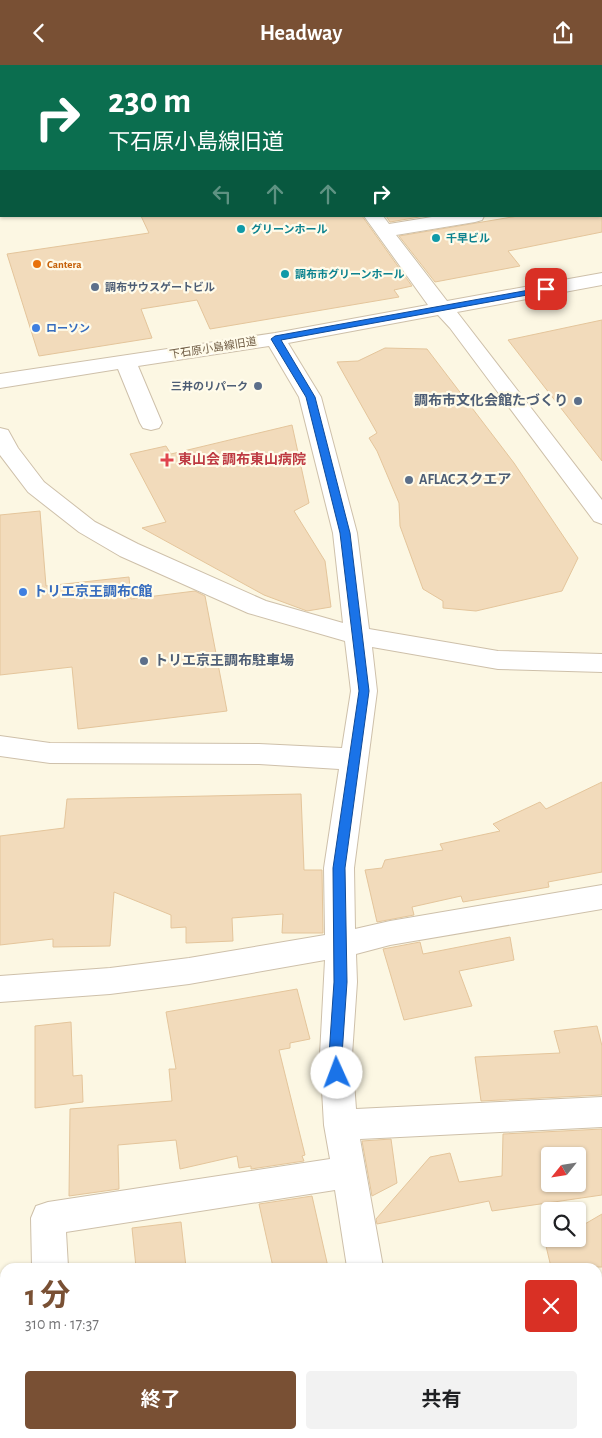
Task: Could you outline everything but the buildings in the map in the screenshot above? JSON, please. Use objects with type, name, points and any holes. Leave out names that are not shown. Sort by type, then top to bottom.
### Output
[{"type":"street","points":[[378,223],[461,217]]},
{"type":"street","points":[[378,223],[432,297],[444,309],[602,516]]},
{"type":"street","name":"下石原小島線旧道","points":[[0,381],[126,362],[241,353],[275,339],[602,279]]},
{"type":"street","points":[[275,339],[310,397],[345,533],[364,691],[339,868],[341,982],[336,1055],[342,1125],[364,1263]]},
{"type":"street","points":[[126,362],[151,423]]},
{"type":"street","points":[[0,435],[8,450],[36,487],[87,527],[128,550],[257,607],[358,635],[498,660],[602,663]]},
{"type":"street","points":[[0,746],[50,753],[259,754],[353,759]]},
{"type":"street","points":[[0,989],[110,981],[189,971],[341,945],[390,933],[602,897]]},
{"type":"street","points":[[342,1125],[602,1112]]},
{"type":"street","points":[[50,1263],[48,1218],[350,1172]]},
{"type":"place","name":"グリーンホール","points":[[241,229]]},
{"type":"place","name":"千早ビル","points":[[436,238]]},
{"type":"place","name":"Cantera","points":[[37,264]]},
{"type":"place","name":"調布市グリーンホール","points":[[285,274]]},
{"type":"place","name":"調布サウスゲートビル","points":[[95,287]]},
{"type":"place","name":"ローソン","points":[[36,328]]},
{"type":"place","name":"三井のリパーク","points":[[258,386]]},
{"type":"place","name":"調布市文化会館たづくり","points":[[578,401]]},
{"type":"place","name":"東山会 調布東山病院","points":[[167,460]]},
{"type":"place","name":"AFLACスクエア","points":[[409,480]]},
{"type":"place","name":"トリエ京王調布C館","points":[[23,592]]},
{"type":"place","name":"トリエ京王調布駐車場","points":[[144,661]]},
{"type":"route","points":[[337,1073],[336,1055],[341,982],[339,868],[364,691],[345,533],[310,397],[275,339],[546,289]]}]
